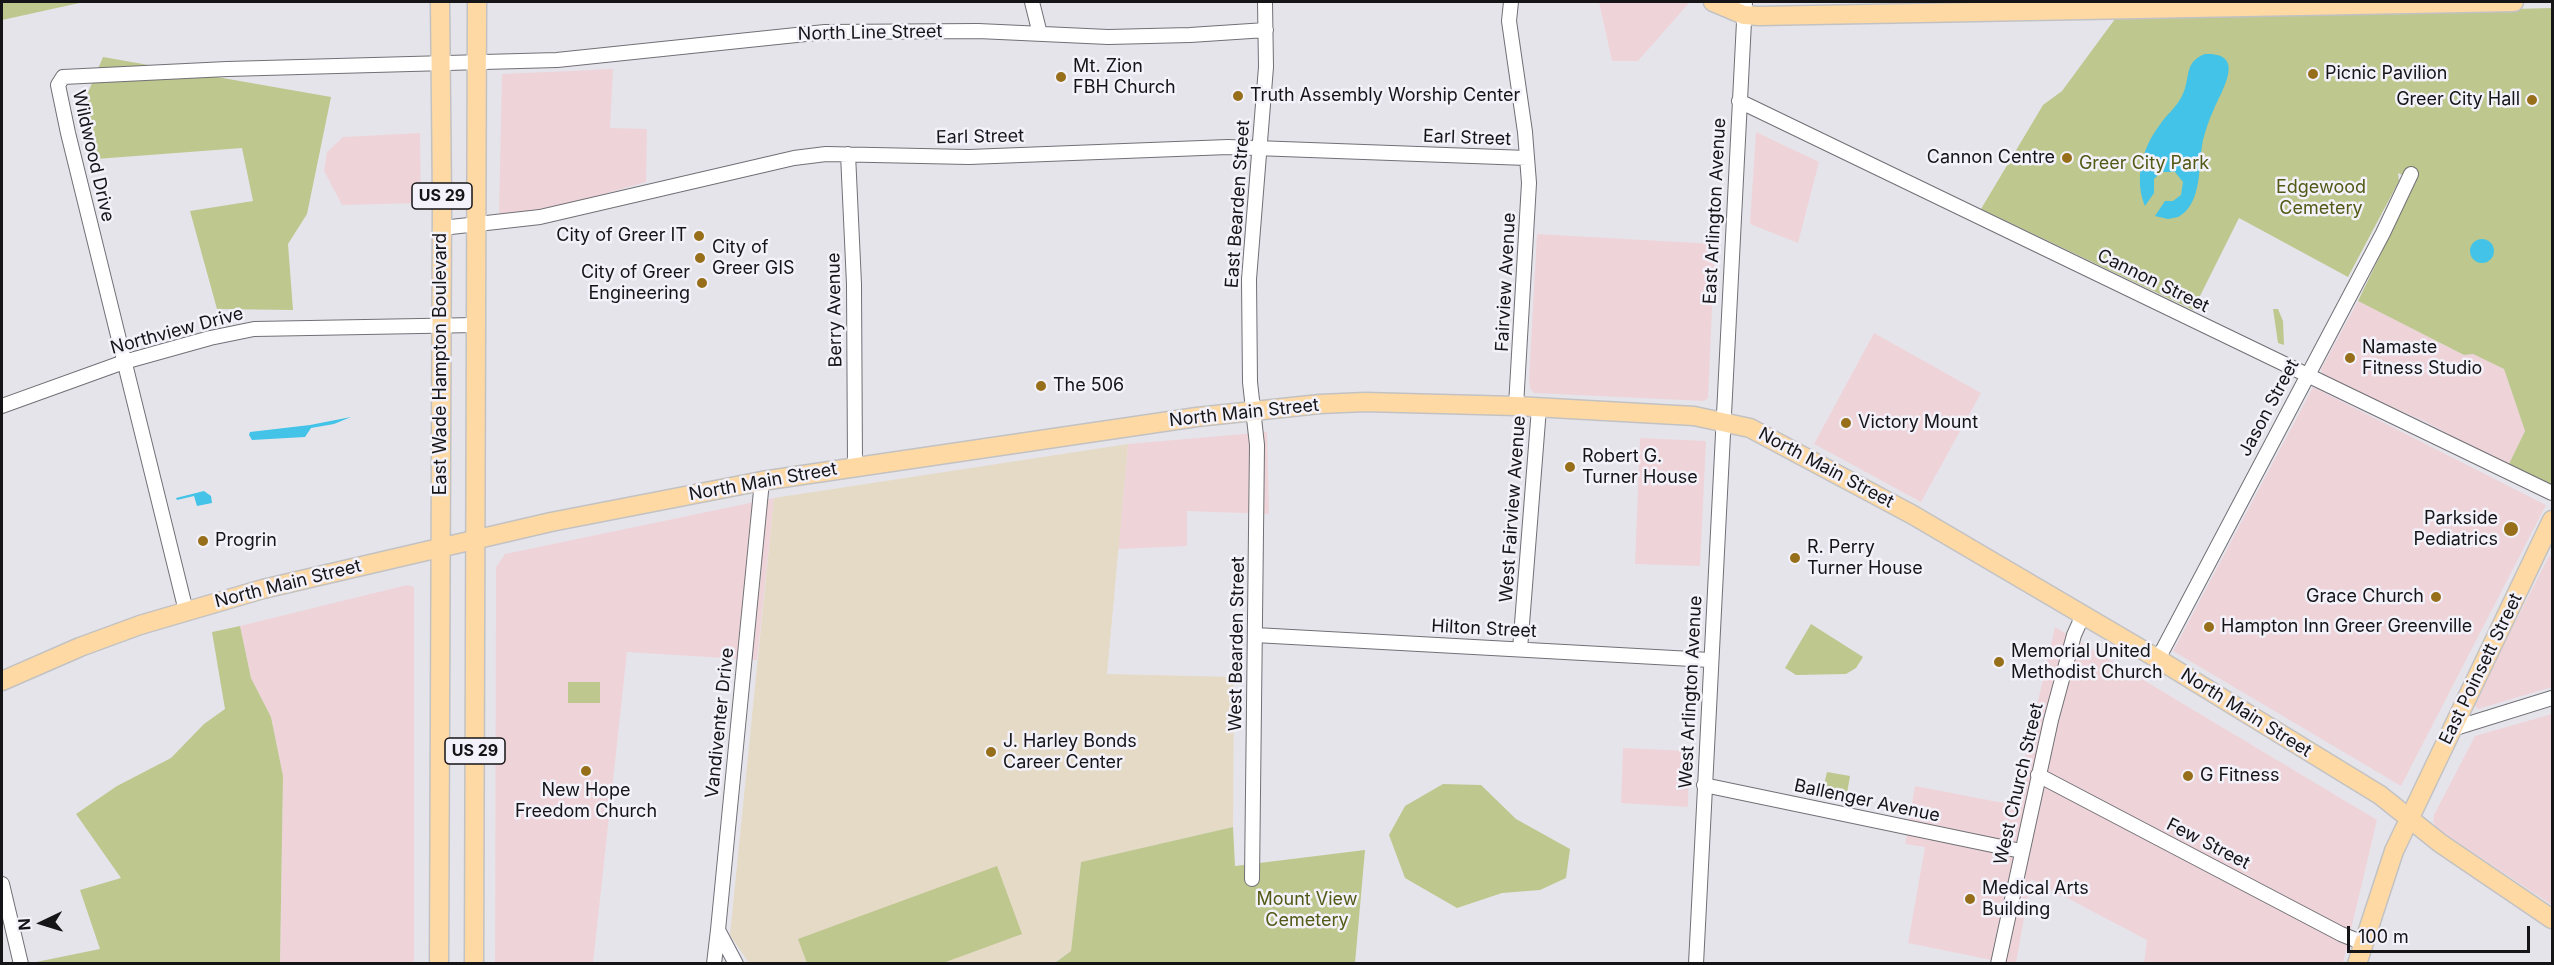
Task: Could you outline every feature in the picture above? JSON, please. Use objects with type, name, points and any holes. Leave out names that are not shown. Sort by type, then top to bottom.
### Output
[{"type":"main road","name":"East Wade Hampton Boulevard","points":[[440,2],[442,228],[440,547]]},
{"type":"main road","name":"East Wade Hampton Boulevard","points":[[476,539],[477,2]]},
{"type":"main road","points":[[1713,2],[1744,8],[2514,2]]},
{"type":"main road","name":"North Main Street","points":[[2,681],[80,647],[186,611],[263,589],[550,522],[762,481],[855,466],[1253,410],[1365,402],[1516,406],[1694,416],[1750,428],[1913,515],[2158,659],[2380,795],[2440,843],[2553,919]]},
{"type":"main road","name":"East Poinsett Street","points":[[2357,963],[2388,865],[2463,705],[2547,546],[2553,520]]},
{"type":"main road","name":"US 29","points":[[474,963],[476,539]]},
{"type":"main road","name":"US 29","points":[[439,963],[440,547]]},
{"type":"street","points":[[1032,2],[1040,34]]},
{"type":"street","name":"East Bearden Street","points":[[1253,410],[1250,382],[1249,279],[1266,67],[1265,2]]},
{"type":"street","name":"Fairview Avenue","points":[[1511,2],[1509,21],[1527,158],[1528,195],[1516,406]]},
{"type":"street","name":"East Arlington Avenue","points":[[1723,422],[1744,8]]},
{"type":"street","name":"North Line Street","points":[[476,63],[604,57],[786,34],[825,32],[978,32],[1108,37],[1266,30]]},
{"type":"street","name":"Wildwood Drive","points":[[186,611],[58,85],[63,77],[227,69],[476,63]]},
{"type":"street","name":"Cannon Street","points":[[1739,101],[2553,493]]},
{"type":"street","name":"Earl Street","points":[[442,228],[567,212],[794,158],[826,154],[969,157],[1061,152],[1259,148],[1527,158]]},
{"type":"street","name":"Berry Avenue","points":[[848,154],[854,284],[855,466]]},
{"type":"street","name":"Jason Street","points":[[2158,659],[2383,233],[2411,174]]},
{"type":"street","name":"Northview Drive","points":[[2,406],[124,362],[210,338],[254,329],[476,325]]},
{"type":"street","name":"West Fairview Avenue","points":[[1520,649],[1539,408]]},
{"type":"street","name":"West Bearden Street","points":[[1252,879],[1257,445],[1253,410]]},
{"type":"street","name":"West Arlington Avenue","points":[[1696,963],[1723,422]]},
{"type":"street","name":"Vandiventer Drive","points":[[714,963],[762,481]]},
{"type":"street","name":"West Church Street","points":[[1998,963],[2038,776],[2071,647],[2083,615]]},
{"type":"street","name":"Hilton Street","points":[[1256,635],[1710,660]]},
{"type":"street","points":[[2452,729],[2553,698]]},
{"type":"street","points":[[2463,705],[2475,722]]},
{"type":"street","name":"Few Street","points":[[2038,776],[2363,943]]},
{"type":"street","name":"Ballenger Avenue","points":[[1704,785],[2021,851]]},
{"type":"street","points":[[2,884],[21,963]]},
{"type":"street","points":[[718,930],[736,963]]},
{"type":"shaded area","points":[[1599,2],[1689,3],[1638,61],[1612,61]]},
{"type":"shaded area","points":[[613,69],[610,128],[647,129],[646,182],[572,203],[516,213],[499,213],[502,74]]},
{"type":"shaded area","points":[[1756,132],[1819,162],[1798,243],[1750,224]]},
{"type":"shaded area","points":[[420,133],[421,203],[342,205],[324,171],[327,152],[343,137]]},
{"type":"shaded area","points":[[1537,234],[1715,244],[1708,398],[1704,401],[1534,393],[1530,388],[1529,379]]},
{"type":"shaded area","points":[[2358,301],[2464,355],[2473,354],[2504,369],[2525,431],[2508,466],[2426,422],[2323,377],[2321,369]]},
{"type":"shaded area","points":[[1874,333],[1981,393],[1921,502],[1814,444]]},
{"type":"shaded area","points":[[2313,387],[2546,505],[2401,786],[2173,651]]},
{"type":"shaded area","points":[[1267,432],[1269,514],[1187,511],[1187,546],[1118,549],[1128,444]]},
{"type":"shaded area","points":[[1640,438],[1706,441],[1700,566],[1635,564]]},
{"type":"shaded area","name":"J. Harley Bonds Career Center","points":[[1128,444],[1107,674],[1234,677],[1233,827],[1081,862],[1071,951],[1053,963],[749,963],[730,935],[774,498]]},
{"type":"shaded area","points":[[774,498],[757,660],[627,652],[593,963],[495,964],[496,567],[505,554]]},
{"type":"shaded area","points":[[2549,556],[2552,557],[2552,687],[2478,709],[2473,704]]},
{"type":"shaded area","points":[[407,585],[414,587],[414,963],[280,963],[283,776],[271,717],[251,678],[240,626]]},
{"type":"shaded area","points":[[2055,627],[2377,820],[2343,963],[2144,963],[2147,940],[2031,879],[2016,963],[2006,963],[1908,943],[1925,847],[1905,844],[1915,786],[2014,805]]},
{"type":"shaded area","points":[[2552,714],[2552,905],[2436,828],[2433,821],[2475,736]]},
{"type":"shaded area","points":[[1623,748],[1689,751],[1688,807],[1621,803]]},
{"type":"green space","points":[[2,2],[84,2],[2,20]]},
{"type":"green space","name":"Greer City Park","points":[[2552,8],[2552,485],[2508,466],[2525,431],[2504,369],[2473,354],[2464,355],[2358,301],[2416,181],[2398,173],[2399,181],[2348,277],[2239,218],[2193,310],[1981,209],[2043,105],[2062,91],[2115,19]]},
{"type":"green space","points":[[103,57],[331,97],[307,214],[288,244],[293,310],[217,309],[190,211],[253,201],[242,148],[96,159],[84,102]]},
{"type":"green space","points":[[2273,309],[2278,309],[2283,321],[2284,345],[2278,343]]},
{"type":"green space","points":[[1811,624],[1863,657],[1856,668],[1846,674],[1796,675],[1785,668]]},
{"type":"green space","points":[[240,626],[251,678],[271,717],[283,776],[280,963],[37,963],[100,949],[80,890],[121,878],[76,814],[117,786],[171,758],[204,724],[225,709],[212,632]]},
{"type":"green space","points":[[568,682],[600,682],[600,703],[568,703]]},
{"type":"green space","points":[[1827,772],[1850,776],[1847,793],[1823,789]]},
{"type":"green space","points":[[1443,784],[1481,785],[1516,819],[1570,849],[1566,878],[1540,890],[1502,893],[1457,908],[1405,878],[1389,835],[1405,806]]},
{"type":"green space","name":"Mount View Cemetery","points":[[1233,827],[1235,866],[1365,850],[1355,963],[1053,964],[1071,951],[1081,862]]},
{"type":"green space","points":[[997,866],[1022,934],[943,963],[807,963],[798,939]]},
{"type":"water","points":[[2205,54],[2218,55],[2225,59],[2228,74],[2203,140],[2196,193],[2186,211],[2178,217],[2168,219],[2155,216],[2165,201],[2173,201],[2181,195],[2183,182],[2175,172],[2161,172],[2154,179],[2154,193],[2145,206],[2140,186],[2144,154],[2153,135],[2182,96],[2190,66],[2198,57]]},
{"type":"water","points":[[2482,239],[2491,242],[2494,251],[2491,260],[2482,263],[2473,260],[2470,251],[2473,242]]},
{"type":"water","points":[[351,417],[334,424],[311,428],[305,437],[252,440],[249,435],[250,432],[310,425]]},
{"type":"water","points":[[204,491],[211,496],[212,503],[197,506],[194,496],[177,500],[176,498]]},
{"type":"place","name":"Picnic Pavilion","points":[[2313,74]]},
{"type":"place","name":"Mt. Zion FBH Church","points":[[1061,77]]},
{"type":"place","name":"Truth Assembly Worship Center","points":[[1238,96]]},
{"type":"place","name":"Greer City Hall","points":[[2532,100]]},
{"type":"place","name":"Cannon Centre","points":[[2067,158]]},
{"type":"place","name":"City of Greer IT","points":[[699,236]]},
{"type":"place","name":"City of Greer GIS","points":[[700,258]]},
{"type":"place","name":"City of Greer Engineering","points":[[702,283]]},
{"type":"place","name":"Namaste Fitness Studio","points":[[2350,358]]},
{"type":"place","name":"The 506","points":[[1041,386]]},
{"type":"place","name":"Victory Mount","points":[[1846,423]]},
{"type":"place","name":"Robert G. Turner House","points":[[1570,467]]},
{"type":"place","name":"Parkside Pediatrics","points":[[2511,529]]},
{"type":"place","name":"Progrin","points":[[203,541]]},
{"type":"place","name":"R. Perry Turner House","points":[[1795,558]]},
{"type":"place","name":"Grace Church","points":[[2436,597]]},
{"type":"place","name":"Hampton Inn Greer Greenville","points":[[2209,627]]},
{"type":"place","name":"Memorial United Methodist Church","points":[[1999,662]]},
{"type":"place","name":"J. Harley Bonds Career Center","points":[[991,752]]},
{"type":"place","name":"New Hope Freedom Church","points":[[586,771]]},
{"type":"place","name":"G Fitness","points":[[2188,776]]},
{"type":"place","name":"Medical Arts Building","points":[[1970,899]]},
{"type":"park label","name":"Edgewood Cemetery","points":[[2321,198]]}]
